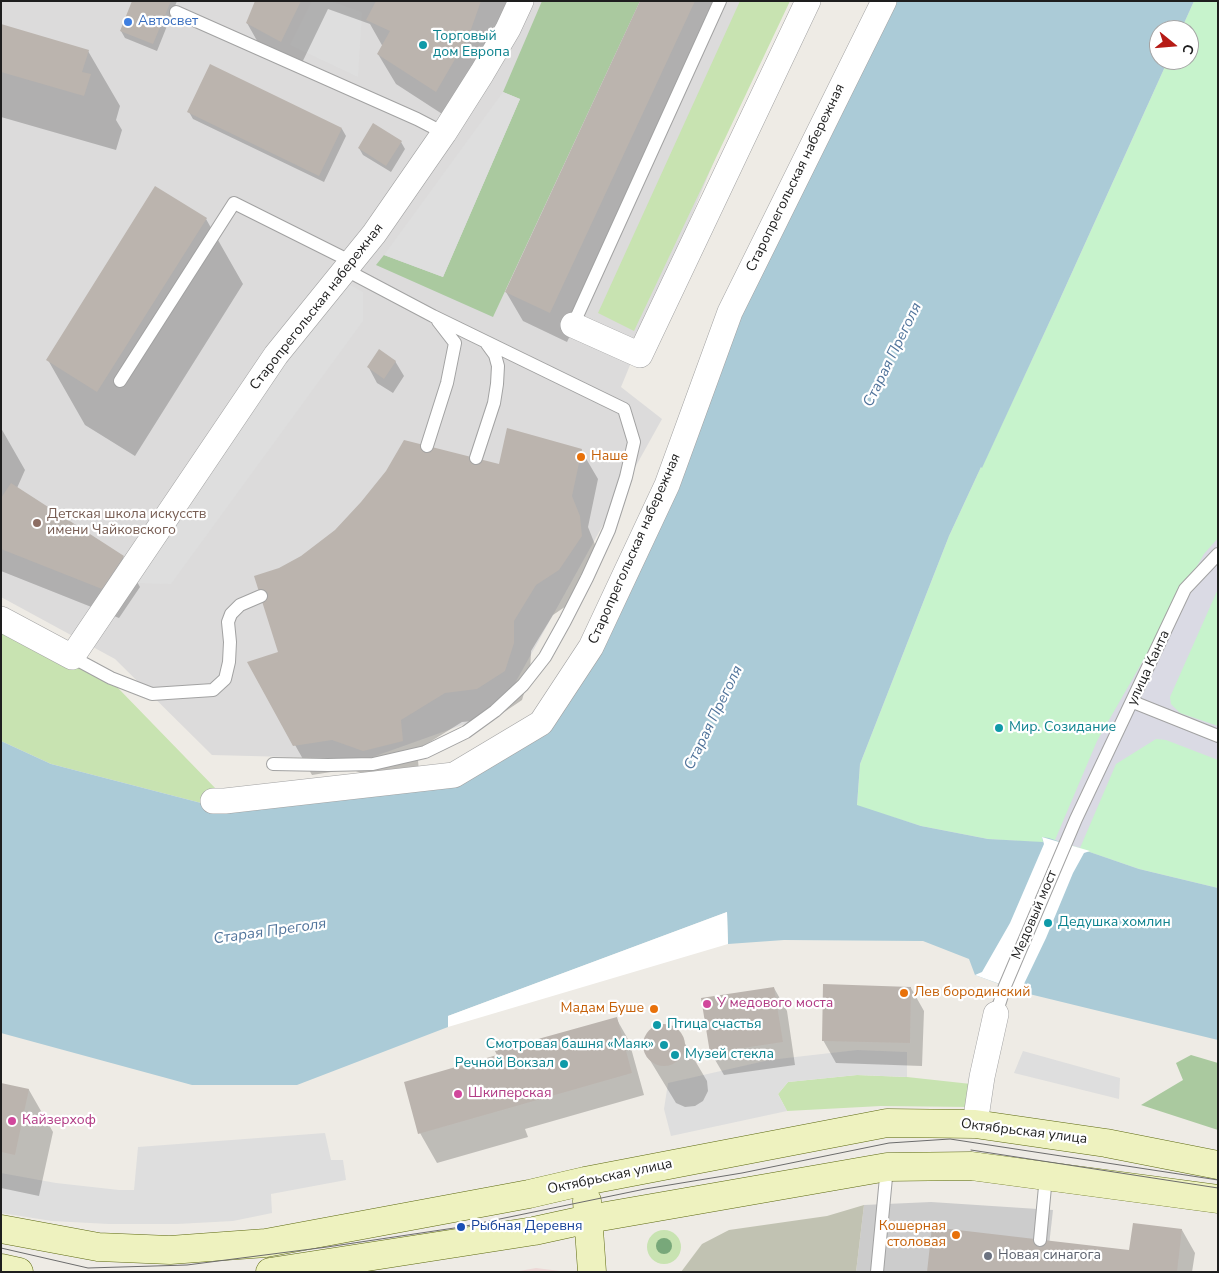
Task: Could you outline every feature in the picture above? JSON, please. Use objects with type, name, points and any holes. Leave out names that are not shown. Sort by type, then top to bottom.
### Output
[{"type":"main road","name":"Октябрьская улица","points":[[1,1229],[98,1247],[170,1250],[266,1243],[528,1194],[585,1181],[887,1123],[975,1124],[1106,1143],[1218,1165]]},
{"type":"main road","points":[[270,1272],[534,1231],[589,1219],[887,1167],[970,1166],[1218,1199]]},
{"type":"main road","points":[[585,1181],[592,1272]]},
{"type":"main road","points":[[1,1268],[19,1272]]},
{"type":"street","name":"Старопрегольская набережная","points":[[72,657],[276,355],[374,234],[444,133],[508,29],[521,1]]},
{"type":"street","points":[[573,325],[640,355],[808,1]]},
{"type":"street","name":"Старопрегольская набережная","points":[[213,801],[454,775],[541,723],[591,647],[667,485],[730,312],[884,1]]},
{"type":"street","points":[[1,619],[72,657]]},
{"type":"street","points":[[975,1124],[982,1077],[996,1014]]},
{"type":"lane","points":[[573,325],[720,1]]},
{"type":"lane","points":[[176,12],[417,119],[444,133]]},
{"type":"lane","points":[[120,382],[234,202],[349,266],[433,316],[624,408],[634,442],[626,477],[608,530],[587,578],[545,657],[523,685],[495,711],[466,732],[425,752],[373,764],[273,764]]},
{"type":"lane","points":[[428,446],[447,383],[455,343],[433,316]]},
{"type":"lane","points":[[476,458],[494,403],[497,384],[498,366],[495,355],[485,342]]},
{"type":"lane","name":"улица Канта","points":[[1066,844],[1185,589],[1218,554]]},
{"type":"lane","points":[[72,657],[111,678],[152,694],[213,690],[225,679],[229,662],[228,622],[231,614],[240,604],[261,596]]},
{"type":"lane","points":[[1133,702],[1218,736]]},
{"type":"lane","name":"Медовый мост","points":[[996,1014],[1005,986],[1066,844]]},
{"type":"lane","points":[[877,1272],[887,1167]]},
{"type":"lane","points":[[1040,1240],[1046,1176]]},
{"type":"shaded area","points":[[1,1],[780,1],[621,387],[662,419],[499,712],[367,759],[212,755],[115,659],[1,597]]},
{"type":"shaded area","points":[[312,1],[330,1],[362,12],[358,77],[290,45]]},
{"type":"shaded area","points":[[503,92],[520,99],[443,277],[384,255]]},
{"type":"shaded area","points":[[343,281],[363,292],[363,321],[171,584],[132,583]]},
{"type":"shaded area","points":[[1218,538],[1218,589],[1170,697],[1171,704],[1180,713],[1218,726],[1218,760],[1166,740],[1156,739],[1116,764],[1080,848],[1055,840],[1097,741],[1204,554]]},
{"type":"shaded area","points":[[857,1050],[907,1052],[907,1077],[857,1075],[788,1082],[778,1094],[787,1111],[671,1136],[664,1109],[668,1083],[769,1060]]},
{"type":"shaded area","points":[[1023,1051],[1120,1078],[1119,1099],[1014,1073]]},
{"type":"shaded area","points":[[325,1133],[331,1160],[343,1160],[346,1180],[271,1194],[272,1213],[233,1221],[177,1224],[109,1224],[52,1221],[1,1213],[1,1173],[56,1183],[134,1190],[138,1147]]},
{"type":"shaded area","points":[[931,1202],[1053,1210],[1046,1272],[856,1272],[864,1205]]},
{"type":"shaded area","points":[[864,1205],[856,1272],[681,1272],[702,1244],[729,1230],[827,1216]]},
{"type":"shaded area","points":[[536,1268],[560,1271],[560,1272],[514,1272]]},
{"type":"green space","points":[[542,1],[640,1],[493,317],[376,265],[384,255],[443,277],[520,99],[503,92]]},
{"type":"green space","points":[[740,1],[790,1],[634,331],[598,313]]},
{"type":"green space","points":[[1194,1],[1218,1],[1218,888],[1139,869],[1066,844],[988,839],[921,826],[857,806],[860,764],[949,536],[1055,310],[1163,70],[1199,70],[1199,20],[1185,20]]},
{"type":"green space","points":[[1,619],[111,678],[118,688],[218,791],[228,810],[51,764],[1,741]]},
{"type":"green space","points":[[1191,1055],[1218,1063],[1218,1130],[1141,1105],[1183,1080],[1176,1063]]},
{"type":"green space","points":[[857,1075],[907,1077],[971,1084],[970,1107],[881,1106],[787,1111],[778,1094],[788,1082]]},
{"type":"green space","points":[[664,1230],[676,1235],[681,1247],[676,1259],[664,1264],[652,1259],[647,1247],[652,1235]]},
{"type":"water","name":"Старая Преголя","points":[[890,1],[1194,1],[1185,20],[1149,20],[1149,70],[1163,70],[1055,310],[949,536],[860,764],[857,805],[921,826],[988,839],[1043,842],[1042,837],[1049,838],[1139,869],[1218,888],[1218,1040],[1021,992],[975,975],[969,959],[923,941],[784,940],[728,944],[727,912],[448,1016],[448,1027],[297,1085],[192,1085],[1,1033],[1,741],[51,764],[228,810],[369,792],[545,733],[735,320]]},
{"type":"pier","points":[[1042,837],[1090,851],[1084,853],[1073,873],[1046,938],[1023,986],[1025,993],[975,975],[982,972],[1010,923],[1044,844]]},
{"type":"pier","points":[[727,912],[728,944],[448,1027],[448,1016]]},
{"type":"building","points":[[132,1],[171,1],[153,44],[120,31]]},
{"type":"building","points":[[255,1],[301,1],[281,42],[246,23]]},
{"type":"building","name":"Торговый дом Европа","points":[[376,1],[481,1],[469,35],[436,92],[377,54],[390,31],[366,20]]},
{"type":"building","points":[[640,1],[695,1],[550,313],[505,292]]},
{"type":"building","points":[[1,24],[89,50],[82,72],[91,74],[84,96],[1,72]]},
{"type":"building","points":[[210,64],[342,128],[319,176],[187,112]]},
{"type":"building","points":[[373,123],[402,141],[386,166],[358,148]]},
{"type":"building","points":[[155,186],[207,218],[97,392],[46,360]]},
{"type":"building","points":[[379,349],[396,361],[384,379],[367,367]]},
{"type":"building","points":[[507,428],[582,449],[572,496],[580,516],[582,536],[559,570],[536,585],[514,621],[514,643],[505,671],[477,689],[445,693],[401,720],[403,741],[363,751],[332,740],[293,746],[247,662],[278,652],[254,576],[279,568],[301,556],[335,530],[386,471],[404,440],[499,464]]},
{"type":"building","name":"Детская школа искусств имени Чайковского","points":[[11,483],[124,556],[102,589],[1,549],[1,498]]},
{"type":"building","points":[[823,984],[911,987],[910,1043],[822,1041]]},
{"type":"building","points":[[774,987],[783,1042],[710,1053],[701,998]]},
{"type":"building","points":[[617,1017],[632,1073],[418,1134],[404,1082],[497,1055],[495,1051]]},
{"type":"building","name":"Смотровая башня «Маяк»","points":[[664,1024],[679,1030],[685,1045],[679,1060],[664,1066],[649,1060],[643,1045],[649,1030]]},
{"type":"building","name":"Кайзерхоф","points":[[1,1083],[29,1089],[15,1155],[1,1152]]},
{"type":"building","points":[[1133,1223],[1182,1229],[1177,1272],[927,1272],[932,1227],[1129,1250]]},
{"type":"tram line","points":[[1,1248],[88,1268],[187,1265],[461,1227],[645,1189],[742,1173],[889,1143],[950,1139],[1218,1180]]},
{"type":"tram line","points":[[971,1150],[1218,1188]]},
{"type":"place","name":"Автосвет","points":[[128,22]]},
{"type":"place","name":"Торговый дом Европа","points":[[423,45]]},
{"type":"place","name":"Наше","points":[[581,457]]},
{"type":"place","name":"Детская школа искусств имени Чайковского","points":[[37,523]]},
{"type":"place","name":"Мир. Созидание","points":[[999,728]]},
{"type":"place","name":"Дедушка хомлин","points":[[1048,923]]},
{"type":"place","name":"Лев бородинский","points":[[904,993]]},
{"type":"place","name":"У медового моста","points":[[707,1004]]},
{"type":"place","name":"Мадам Буше","points":[[654,1009]]},
{"type":"place","name":"Птица счастья","points":[[657,1025]]},
{"type":"place","name":"Смотровая башня «Маяк»","points":[[664,1045]]},
{"type":"place","name":"Музей стекла","points":[[675,1055]]},
{"type":"place","name":"Речной Вокзал","points":[[564,1064]]},
{"type":"place","name":"Шкиперская","points":[[458,1094]]},
{"type":"place","name":"Кайзерхоф","points":[[12,1121]]},
{"type":"place","name":"Рыбная Деревня","points":[[461,1227]]},
{"type":"place","name":"Кошерная столовая","points":[[956,1235]]},
{"type":"place","name":"Новая синагога","points":[[988,1256]]}]
